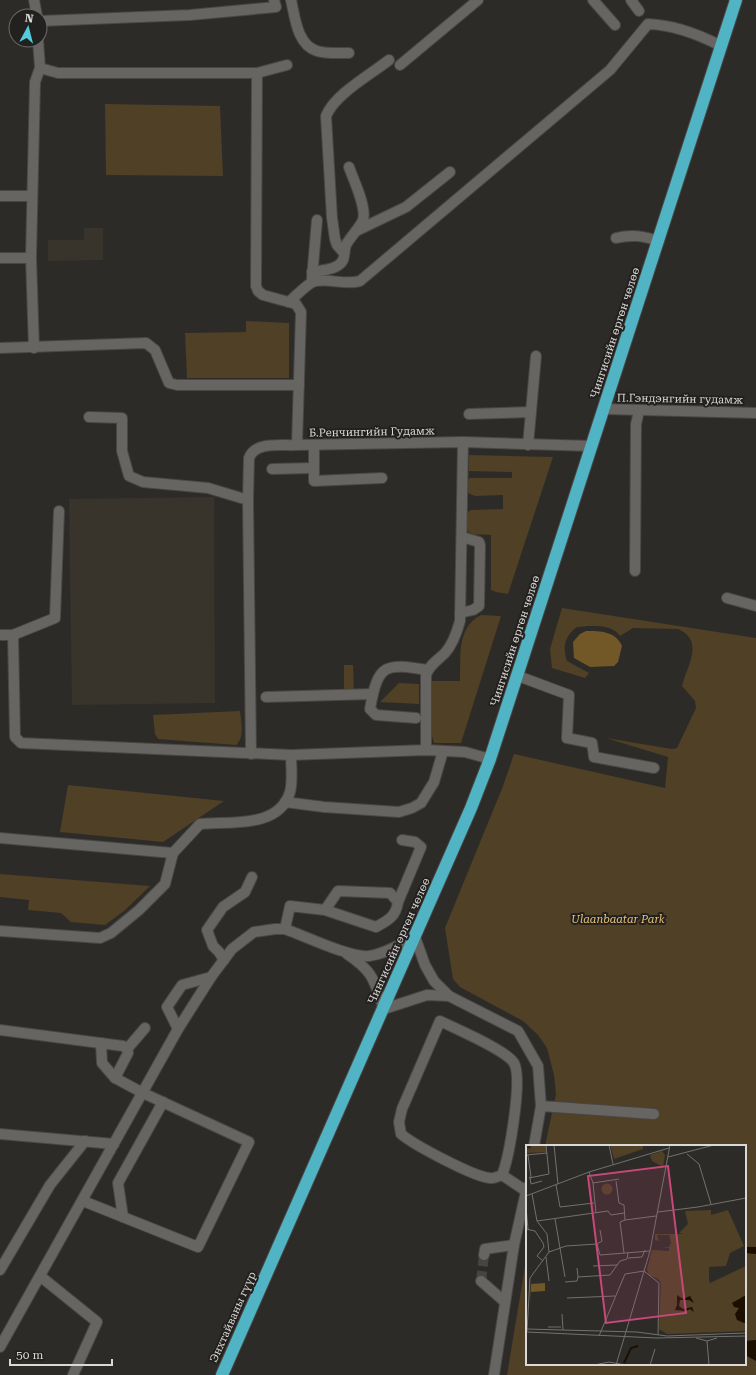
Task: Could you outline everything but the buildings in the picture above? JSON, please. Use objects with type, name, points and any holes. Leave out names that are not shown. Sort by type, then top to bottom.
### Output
[{"type":"highway","name":"Чингисийн өргөн чөлөө","points":[[268,1270],[384,1009],[471,808],[490,759],[659,242],[736,0]]},
{"type":"highway","name":"Энхтайваны гүүр","points":[[222,1375],[268,1270]]},
{"type":"street","points":[[48,21],[190,15],[276,7],[274,0]]},
{"type":"street","points":[[291,0],[300,34],[310,48],[317,52],[348,54]]},
{"type":"street","points":[[400,65],[478,0]]},
{"type":"street","points":[[593,0],[615,25]]},
{"type":"street","points":[[631,0],[639,11]]},
{"type":"street","points":[[312,277],[350,284],[360,281],[610,70],[648,24],[675,27],[699,35],[721,46]]},
{"type":"street","points":[[34,348],[31,258],[35,82],[40,68],[39,48]]},
{"type":"street","points":[[344,253],[337,245],[332,218],[326,116],[329,109],[345,93],[389,60]]},
{"type":"street","points":[[40,68],[58,73],[257,73],[287,65]]},
{"type":"street","points":[[257,73],[256,286],[262,295],[289,302],[312,277],[331,269],[344,260],[346,246],[363,220],[364,213],[349,167]]},
{"type":"street","points":[[356,231],[406,207],[450,172]]},
{"type":"street","points":[[0,196],[32,196]]},
{"type":"street","points":[[312,277],[317,220]]},
{"type":"street","points":[[616,238],[642,235],[659,242]]},
{"type":"street","points":[[0,258],[31,258]]},
{"type":"street","name":"Б.Ренчингийн Гудамж","points":[[289,302],[296,304],[301,312],[297,445],[463,442],[592,446]]},
{"type":"street","points":[[0,348],[146,343],[155,350],[169,383],[177,385],[299,385]]},
{"type":"street","points":[[528,445],[536,356]]},
{"type":"street","name":"П.Гэндэнгийн гудамж","points":[[604,409],[756,413]]},
{"type":"street","points":[[635,572],[636,422],[639,411]]},
{"type":"street","points":[[469,414],[531,412]]},
{"type":"street","points":[[89,417],[122,418],[122,451],[129,476],[143,482],[208,488],[248,500]]},
{"type":"street","points":[[426,750],[425,679],[428,670],[445,653],[452,643],[458,628],[460,613],[463,442]]},
{"type":"street","points":[[251,754],[248,464],[251,452],[258,447],[297,445]]},
{"type":"street","points":[[314,445],[314,481],[382,478]]},
{"type":"street","points":[[272,469],[314,468]]},
{"type":"street","points":[[0,636],[13,635],[55,618],[59,510]]},
{"type":"street","points":[[460,613],[473,610],[479,606],[480,595],[480,545],[479,542],[462,537]]},
{"type":"street","points":[[727,598],[756,606]]},
{"type":"street","points":[[13,635],[15,737],[19,743],[291,755],[426,750],[465,752],[490,759]]},
{"type":"street","points":[[416,718],[376,715],[370,709],[373,694],[382,671],[390,666],[404,666],[428,670]]},
{"type":"street","points":[[518,676],[569,695],[566,738],[592,743],[594,757],[654,768]]},
{"type":"street","points":[[266,697],[373,694]]},
{"type":"street","points":[[286,802],[324,807],[399,812],[412,808],[422,803],[434,782],[442,751]]},
{"type":"street","points":[[0,930],[100,938],[111,933],[139,910],[165,884],[173,853],[200,824],[251,823],[274,813],[286,802],[290,791],[291,755]]},
{"type":"street","points":[[0,838],[173,853]]},
{"type":"street","points":[[285,930],[290,906],[325,910],[376,927],[390,920],[396,911],[398,902],[421,848],[416,842],[402,840]]},
{"type":"street","points":[[224,960],[213,946],[207,930],[223,906],[245,892],[252,877]]},
{"type":"street","points":[[325,910],[338,891],[390,893],[398,902]]},
{"type":"street","points":[[0,1347],[3,1334],[40,1276],[178,1029],[211,977],[232,948],[254,932],[274,929],[285,930],[344,951],[368,956],[382,953],[415,937],[434,981],[449,996],[518,1031],[538,1066],[540,1106],[534,1145]]},
{"type":"street","points":[[344,951],[364,965],[370,973],[384,1009],[427,995],[449,996]]},
{"type":"street","points":[[178,1029],[167,1007],[182,985],[211,977]]},
{"type":"street","points":[[440,1021],[492,1047],[505,1055],[514,1064],[517,1077],[515,1104],[507,1164],[502,1175],[492,1179],[479,1176],[419,1146],[401,1134],[399,1122],[402,1109],[440,1021]]},
{"type":"street","points":[[116,1078],[128,1053],[127,1049],[145,1028]]},
{"type":"street","points":[[0,1030],[101,1042],[127,1049]]},
{"type":"street","points":[[83,1201],[198,1247],[249,1142],[163,1102],[116,1078],[102,1063],[101,1042]]},
{"type":"street","points":[[123,1217],[118,1183],[163,1102]]},
{"type":"street","points":[[540,1106],[654,1114]]},
{"type":"street","points":[[0,1134],[114,1144]]},
{"type":"street","points":[[0,1270],[50,1185],[86,1141]]},
{"type":"street","points":[[502,1175],[526,1188]]},
{"type":"street","points":[[494,1375],[514,1245],[526,1193]]},
{"type":"street","points":[[484,1255],[485,1250],[514,1245]]},
{"type":"street","points":[[40,1276],[97,1322],[74,1375]]},
{"type":"street","points":[[480,1281],[505,1302]]},
{"type":"shaded area","points":[[84,228],[103,228],[103,260],[48,261],[48,240],[84,240]]},
{"type":"shaded area","points":[[214,497],[215,703],[72,705],[69,499]]},
{"type":"shaded area","points":[[586,631],[607,633],[616,637],[622,646],[618,662],[614,666],[590,667],[574,658],[573,642],[580,634]]},
{"type":"shaded area","points":[[746,1247],[756,1247],[756,1254],[746,1253]]},
{"type":"shaded area","points":[[756,1340],[756,1361],[746,1356],[746,1341]]},
{"type":"green space","points":[[105,104],[220,106],[223,176],[106,175]]},
{"type":"green space","points":[[246,321],[289,323],[289,378],[187,378],[185,333],[246,332]]},
{"type":"green space","points":[[469,455],[553,457],[508,594],[491,590],[491,535],[477,535],[470,533],[468,531],[466,521],[466,513],[471,510],[503,509],[503,495],[475,496],[468,493],[467,481],[470,478],[512,478],[512,472],[469,471]]},
{"type":"green space","name":"Ulaanbaatar Park","points":[[562,608],[756,638],[756,1375],[507,1375],[526,1260],[526,1365],[746,1365],[746,1145],[545,1145],[556,1094],[554,1075],[547,1048],[538,1035],[523,1021],[460,987],[453,979],[445,928],[503,786],[514,754],[665,788],[668,757],[606,738],[672,749],[677,748],[696,708],[695,701],[682,686],[692,654],[691,640],[686,634],[678,629],[633,628],[620,636],[616,632],[606,627],[577,627],[567,638],[565,651],[567,661],[589,673],[585,678],[552,668],[550,649]]},
{"type":"green space","points":[[481,615],[501,616],[461,743],[434,743],[432,736],[432,681],[460,681],[460,653],[464,635],[467,627]]},
{"type":"green space","points":[[344,665],[353,665],[354,692],[344,692]]},
{"type":"green space","points":[[399,683],[419,684],[419,704],[380,702]]},
{"type":"green space","points":[[240,711],[242,724],[241,738],[236,745],[158,739],[155,734],[153,715]]},
{"type":"green space","points":[[68,785],[224,801],[163,842],[60,832]]},
{"type":"green space","points":[[0,874],[150,886],[124,911],[105,925],[71,922],[61,913],[28,910],[29,900],[0,897]]},
{"type":"tunnel","points":[[481,1281],[484,1255]]}]
